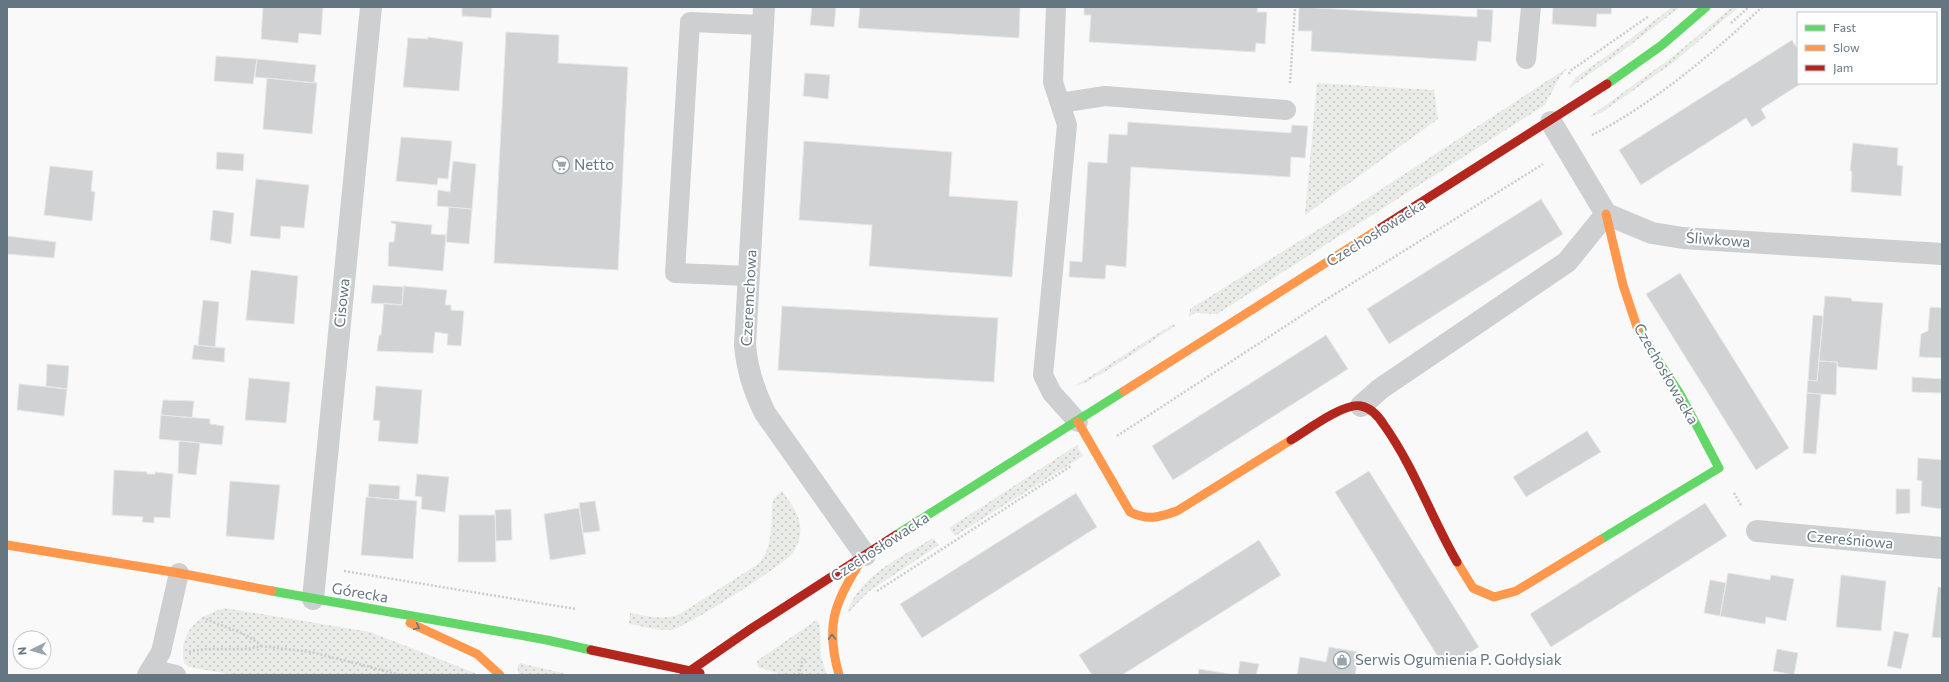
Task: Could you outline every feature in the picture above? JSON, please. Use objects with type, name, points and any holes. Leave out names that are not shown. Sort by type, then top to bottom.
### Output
[{"type":"street","name":"Cisowa","points":[[313,599],[371,7]]},
{"type":"street","name":"Czechosłowacka","points":[[687,673],[752,628],[818,587],[865,555],[1078,422],[1551,122],[1662,45],[1706,7]]},
{"type":"street","name":"Czeremchowa","points":[[763,16],[750,276],[745,345],[750,376],[756,395],[765,413],[865,555]]},
{"type":"street","points":[[1361,406],[1380,389],[1567,262],[1606,214],[1551,122]]},
{"type":"street","name":"Czechosłowacka","points":[[1606,214],[1623,285],[1638,332],[1680,394],[1719,468]]},
{"type":"street","name":"Śliwkowa","points":[[1606,214],[1652,233],[1683,238],[1942,254]]},
{"type":"street","points":[[1078,422],[1130,512],[1142,519],[1157,518],[1177,511],[1337,412],[1353,406],[1361,406],[1372,410],[1384,424],[1403,456],[1445,541],[1473,588],[1494,597],[1516,591],[1719,468]]},
{"type":"street","name":"Czereśniowa","points":[[1757,531],[1942,548]]},
{"type":"street","name":"Górecka","points":[[7,545],[179,573],[313,599],[547,640],[687,673],[707,675]]},
{"type":"street","points":[[839,675],[833,658],[831,637],[832,619],[837,603],[865,555]]},
{"type":"street","points":[[381,610],[477,654],[500,675]]},
{"type":"lane","points":[[1056,7],[1053,82],[1067,126],[1043,375],[1052,393],[1078,422]]},
{"type":"lane","points":[[1526,59],[1531,7]]},
{"type":"lane","points":[[750,276],[675,273],[690,22],[763,16]]},
{"type":"lane","points":[[1060,104],[1105,96],[1286,110]]},
{"type":"lane","points":[[176,675],[149,672],[161,652],[179,573]]},
{"type":"path","points":[[1291,86],[1289,80],[1295,7]]},
{"type":"path","points":[[875,592],[1326,299],[1567,149],[1610,126],[1683,76],[1762,7]]},
{"type":"path","points":[[1719,468],[1757,531]]},
{"type":"path","points":[[202,617],[247,635],[261,646]]},
{"type":"path","points":[[799,675],[802,662],[831,637]]},
{"type":"path","points":[[182,654],[198,649],[253,648],[261,646],[311,652],[401,675]]},
{"type":"shaded area","points":[[1672,7],[1680,7],[1624,50],[1568,89],[1576,77],[1621,46]]},
{"type":"shaded area","points":[[1732,7],[1739,7],[1674,62],[1601,113],[1589,117],[1671,58]]},
{"type":"shaded area","points":[[1567,68],[1560,77],[1545,105],[1217,314],[1195,313],[1189,317],[1190,309],[1351,209]]},
{"type":"shaded area","points":[[1317,83],[1434,90],[1438,119],[1305,215]]},
{"type":"shaded area","points":[[1173,324],[1175,326],[1124,360],[1095,377],[1075,386]]},
{"type":"shaded area","points":[[1077,445],[1083,456],[955,536],[949,528]]},
{"type":"shaded area","points":[[782,491],[796,512],[800,523],[800,538],[792,554],[772,570],[715,607],[674,629],[657,629],[629,624],[630,613],[661,618],[680,614],[758,564],[767,549],[771,533],[773,499]]},
{"type":"shaded area","points":[[933,538],[939,545],[868,592],[847,614],[853,600],[861,588],[882,568]]},
{"type":"shaded area","points":[[225,608],[370,632],[480,675],[235,675],[189,667],[184,663],[183,652],[187,635],[198,621],[215,611]]},
{"type":"shaded area","points":[[816,620],[820,625],[821,657],[827,675],[783,675],[758,667],[757,661]]},
{"type":"shaded area","points":[[520,663],[571,675],[520,675],[517,667]]},
{"type":"building","points":[[263,7],[323,7],[321,35],[299,33],[298,43],[261,39]]},
{"type":"building","points":[[462,7],[492,7],[491,18],[462,16]]},
{"type":"building","points":[[812,7],[836,7],[834,27],[810,25]]},
{"type":"building","points":[[860,7],[1020,7],[1019,38],[858,28]]},
{"type":"building","points":[[1084,7],[1258,7],[1257,12],[1267,12],[1265,44],[1256,43],[1255,52],[1089,42],[1091,15],[1084,15]]},
{"type":"building","points":[[1299,7],[1477,17],[1477,9],[1493,10],[1491,42],[1478,41],[1476,61],[1311,51],[1312,31],[1298,31]]},
{"type":"building","points":[[1553,7],[1612,7],[1611,14],[1597,14],[1596,27],[1552,24]]},
{"type":"building","name":"Netto","points":[[506,32],[559,35],[558,63],[628,67],[618,270],[494,263]]},
{"type":"building","points":[[428,37],[463,42],[459,91],[403,87],[408,38],[428,39]]},
{"type":"building","points":[[1792,40],[1797,48],[1797,84],[1800,84],[1761,109],[1766,118],[1752,127],[1746,118],[1641,185],[1619,150]]},
{"type":"building","points":[[216,56],[257,59],[253,84],[214,81]]},
{"type":"building","points":[[257,59],[316,65],[314,83],[255,77]]},
{"type":"building","points":[[805,73],[830,75],[828,99],[803,96]]},
{"type":"building","points":[[267,78],[317,83],[312,134],[263,129]]},
{"type":"building","points":[[1128,122],[1291,133],[1292,125],[1308,126],[1305,158],[1291,157],[1290,177],[1131,167],[1126,267],[1106,265],[1105,279],[1069,277],[1070,261],[1082,262],[1088,162],[1107,163],[1109,134],[1127,135]]},
{"type":"building","points":[[401,137],[452,141],[448,179],[438,178],[437,185],[396,181]]},
{"type":"building","points":[[804,141],[952,152],[949,196],[1018,201],[1012,277],[869,266],[872,225],[799,220]]},
{"type":"building","points":[[1853,143],[1898,148],[1897,165],[1903,166],[1901,196],[1851,192],[1852,171],[1850,171]]},
{"type":"building","points":[[217,152],[244,154],[243,171],[216,169]]},
{"type":"building","points":[[453,161],[476,164],[472,209],[437,206],[438,190],[450,192]]},
{"type":"building","points":[[50,166],[93,171],[91,191],[95,192],[92,221],[44,215]]},
{"type":"building","points":[[256,179],[309,185],[304,228],[281,226],[280,239],[250,236]]},
{"type":"building","points":[[1541,199],[1563,234],[1389,344],[1367,309]]},
{"type":"building","points":[[449,207],[472,209],[469,244],[446,242]]},
{"type":"building","points":[[213,210],[234,213],[231,244],[210,240]]},
{"type":"building","points":[[391,221],[432,225],[431,234],[446,235],[443,271],[388,266],[389,242],[394,242],[396,224],[391,223]]},
{"type":"building","points":[[7,236],[56,242],[54,258],[7,254]]},
{"type":"building","points":[[251,270],[298,276],[294,324],[246,320]]},
{"type":"building","points":[[1680,273],[1789,448],[1756,470],[1646,294]]},
{"type":"building","points":[[373,285],[404,287],[402,305],[371,303]]},
{"type":"building","points":[[403,286],[447,290],[445,305],[451,305],[451,310],[464,311],[461,346],[447,345],[448,334],[435,332],[433,353],[377,351],[379,335],[381,335],[384,303],[402,305]]},
{"type":"building","points":[[1825,296],[1851,298],[1852,301],[1883,303],[1877,370],[1838,367],[1837,362],[1819,361]]},
{"type":"building","points":[[203,300],[219,302],[215,347],[198,345]]},
{"type":"building","points":[[782,306],[998,318],[994,382],[778,370]]},
{"type":"building","points":[[1930,307],[1942,308],[1942,358],[1919,357],[1921,334],[1928,331]]},
{"type":"building","points":[[1813,315],[1823,316],[1817,381],[1808,380]]},
{"type":"building","points":[[1326,335],[1348,369],[1173,480],[1152,446]]},
{"type":"building","points":[[194,345],[225,348],[224,362],[192,359]]},
{"type":"building","points":[[1819,361],[1837,362],[1836,395],[1807,393],[1808,380],[1817,381]]},
{"type":"building","points":[[47,364],[69,366],[67,389],[46,386]]},
{"type":"building","points":[[1912,377],[1942,379],[1942,393],[1912,392]]},
{"type":"building","points":[[249,378],[290,382],[286,423],[245,420]]},
{"type":"building","points":[[19,384],[67,389],[64,416],[17,410]]},
{"type":"building","points":[[376,386],[422,390],[418,444],[378,441],[380,421],[373,420]]},
{"type":"building","points":[[1807,393],[1821,394],[1816,454],[1803,453]]},
{"type":"building","points":[[163,400],[194,401],[192,418],[161,415]]},
{"type":"building","points":[[161,415],[210,419],[210,424],[224,426],[222,445],[159,439]]},
{"type":"building","points":[[1587,431],[1601,452],[1526,497],[1513,477]]},
{"type":"building","points":[[179,441],[200,443],[196,475],[178,473]]},
{"type":"building","points":[[1918,458],[1942,460],[1942,509],[1921,506],[1922,481],[1917,480]]},
{"type":"building","points":[[114,470],[147,472],[147,474],[155,474],[155,472],[173,474],[170,518],[154,517],[154,523],[142,522],[143,517],[112,515]]},
{"type":"building","points":[[1369,471],[1479,647],[1445,668],[1335,492]]},
{"type":"building","points":[[417,474],[449,477],[445,512],[421,509],[422,497],[415,496]]},
{"type":"building","points":[[230,481],[280,485],[274,540],[226,536]]},
{"type":"building","points":[[369,484],[400,486],[399,500],[368,497]]},
{"type":"building","points":[[1896,489],[1910,489],[1910,513],[1896,514]]},
{"type":"building","points":[[1076,493],[1097,527],[922,638],[900,604]]},
{"type":"building","points":[[366,497],[417,501],[413,559],[361,555]]},
{"type":"building","points":[[595,501],[600,531],[583,533],[579,503]]},
{"type":"building","points":[[1705,503],[1727,536],[1551,647],[1530,614]]},
{"type":"building","points":[[579,508],[586,554],[550,560],[544,514]]},
{"type":"building","points":[[511,509],[512,540],[496,541],[495,510]]},
{"type":"building","points":[[459,515],[495,515],[496,562],[458,562]]},
{"type":"building","points":[[1259,540],[1281,575],[1122,675],[1092,675],[1079,655]]},
{"type":"building","points":[[1728,573],[1770,580],[1771,575],[1794,579],[1786,621],[1766,617],[1765,624],[1720,616]]},
{"type":"building","points":[[1841,575],[1886,581],[1881,631],[1836,627]]},
{"type":"building","points":[[1710,580],[1726,583],[1720,616],[1704,613]]},
{"type":"building","points":[[1938,587],[1942,587],[1942,638],[1932,637]]},
{"type":"building","points":[[1894,631],[1909,634],[1901,669],[1887,666]]},
{"type":"building","name":"Serwis Ogumienia P. Gołdysiak","points":[[1329,647],[1359,652],[1355,675],[1297,675],[1300,657],[1326,662]]},
{"type":"building","points":[[1777,649],[1798,653],[1794,675],[1773,671]]},
{"type":"building","points":[[1240,661],[1259,664],[1256,675],[1238,675]]},
{"type":"building","points":[[1199,669],[1236,675],[1198,675]]},
{"type":"traffic: fast","points":[[1607,84],[1662,45],[1706,7]]},
{"type":"traffic: fast","points":[[1600,540],[1719,468],[1680,394],[1638,330]]},
{"type":"traffic: fast","points":[[896,535],[1124,391]]},
{"type":"traffic: fast","points":[[272,591],[547,640],[591,650]]},
{"type":"traffic: slow","points":[[1606,214],[1623,285],[1638,330]]},
{"type":"traffic: slow","points":[[1124,391],[1379,229]]},
{"type":"traffic: slow","points":[[1078,422],[1130,512],[1136,515],[1148,517],[1159,516],[1177,511],[1291,440]]},
{"type":"traffic: slow","points":[[1457,562],[1473,588],[1494,597],[1516,591],[1600,540]]},
{"type":"traffic: slow","points":[[7,545],[179,573],[272,591]]},
{"type":"traffic: slow","points":[[839,675],[833,642],[834,616],[838,603],[860,562]]},
{"type":"traffic: slow","points":[[410,623],[477,654],[500,675]]},
{"type":"traffic: jam","points":[[1379,229],[1607,84]]},
{"type":"traffic: jam","points":[[1291,440],[1325,418],[1345,408],[1361,406],[1371,411],[1382,422],[1395,441],[1457,562]]},
{"type":"traffic: jam","points":[[684,675],[752,628],[896,535]]},
{"type":"traffic: jam","points":[[591,650],[700,673]]},
{"type":"place","name":"Netto","points":[[561,165]]},
{"type":"place","name":"Serwis Ogumienia P. Gołdysiak","points":[[1342,660]]}]
